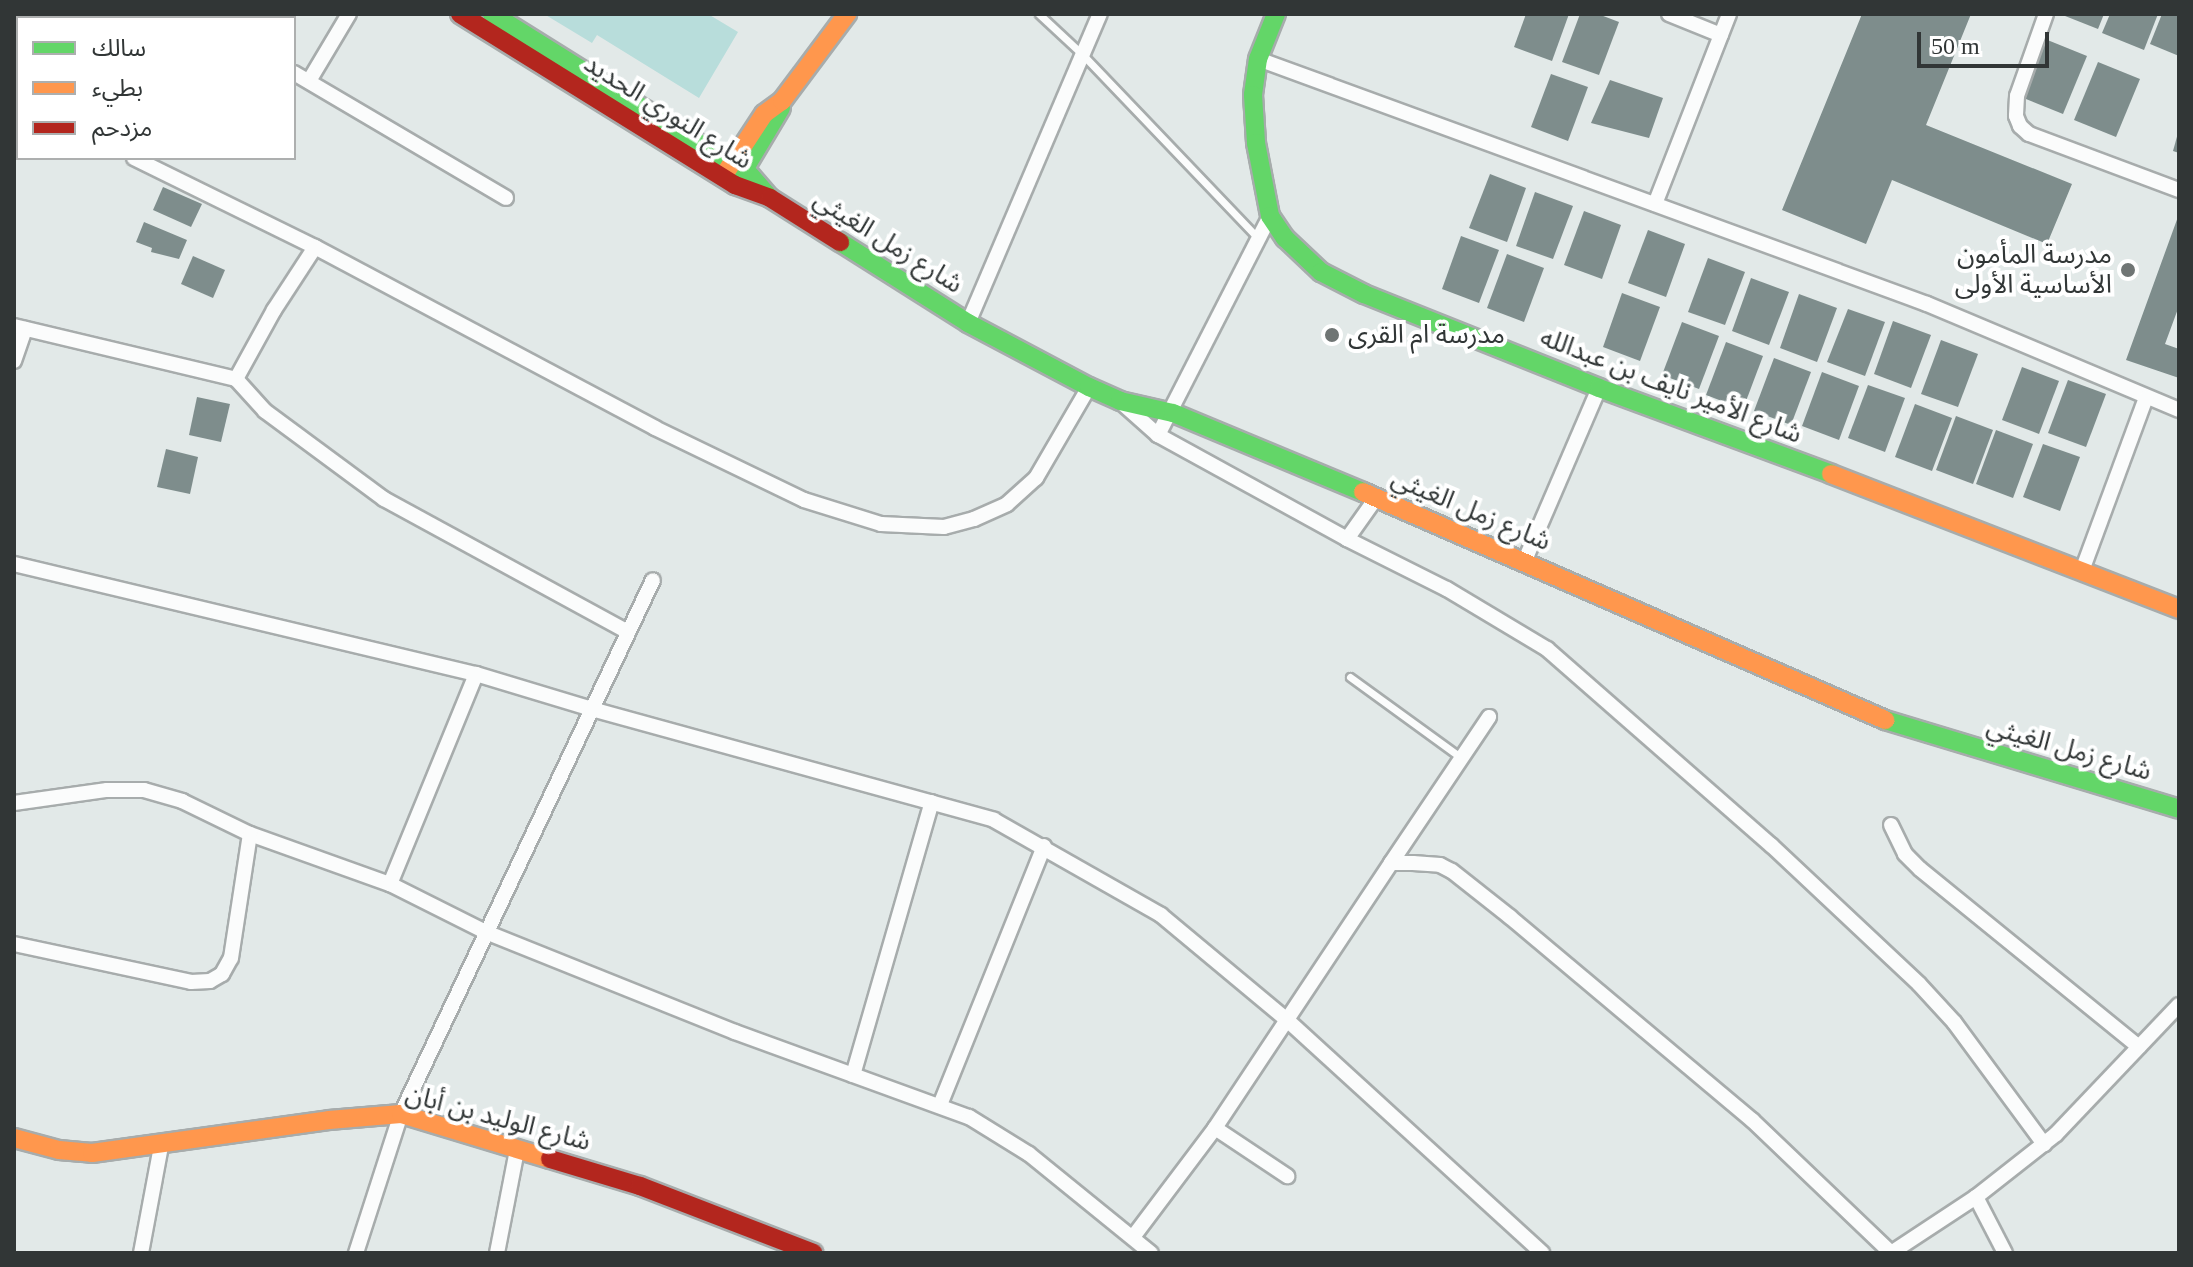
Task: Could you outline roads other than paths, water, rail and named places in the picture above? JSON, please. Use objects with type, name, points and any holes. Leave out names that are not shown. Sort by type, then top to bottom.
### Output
[{"type":"street","points":[[309,81],[349,14]]},
{"type":"street","name":"شارع النوري الحديد","points":[[460,14],[733,174],[762,185],[770,198]]},
{"type":"street","name":"شارع النوري الحديد","points":[[492,14],[733,174]]},
{"type":"street","points":[[733,174],[776,121],[782,101],[847,14]]},
{"type":"street","points":[[968,323],[1100,14]]},
{"type":"street","name":"شارع الأمير نايف بن عبدالله","points":[[1276,14],[1258,59],[1253,95],[1256,143],[1270,216],[1285,238],[1321,272],[1364,294],[1599,388],[2083,568],[2179,609]]},
{"type":"street","points":[[1669,14],[1721,35]]},
{"type":"street","points":[[1655,204],[1729,14]]},
{"type":"street","points":[[2046,14],[2017,96],[2015,108],[2020,126],[2029,134],[2179,190]]},
{"type":"street","points":[[1258,59],[1927,304],[2179,410]]},
{"type":"street","points":[[296,74],[506,198]]},
{"type":"street","points":[[138,160],[315,247],[670,435],[804,500],[881,524],[944,527],[974,519],[1007,504],[1036,478],[1089,387]]},
{"type":"street","name":"شارع زمل الغيثي","points":[[770,198],[968,323],[1120,401],[1173,413],[1525,560],[1868,715],[2179,809]]},
{"type":"street","points":[[1158,435],[1173,413],[1270,216]]},
{"type":"street","points":[[236,379],[274,310],[315,247]]},
{"type":"street","points":[[14,361],[19,328],[236,379],[265,411],[384,499],[628,632]]},
{"type":"street","points":[[1525,560],[1599,388]]},
{"type":"street","points":[[2083,568],[2146,398]]},
{"type":"street","points":[[1120,401],[1158,435],[1347,539],[1447,589],[1547,649],[1642,729],[1919,984],[1954,1022],[2044,1144]]},
{"type":"street","points":[[1347,539],[1376,498]]},
{"type":"street","points":[[14,564],[476,674],[994,820],[1161,915],[1286,1019],[1542,1253]]},
{"type":"street","points":[[356,1253],[401,1114],[653,580]]},
{"type":"street","points":[[390,884],[476,674]]},
{"type":"street","points":[[1133,1237],[1215,1128],[1489,717]]},
{"type":"street","points":[[14,803],[107,790],[144,790],[182,801],[250,834],[390,884],[486,932],[853,1075],[940,1105],[1006,1138],[1151,1253]]},
{"type":"street","points":[[853,1075],[932,802]]},
{"type":"street","points":[[1891,825],[1905,854],[1920,869],[2139,1047]]},
{"type":"street","points":[[14,944],[191,982],[210,981],[222,974],[231,958],[250,834]]},
{"type":"street","points":[[940,1105],[1044,846]]},
{"type":"street","points":[[1391,863],[1440,865],[1464,880],[1724,1096],[1891,1253],[1976,1197],[2044,1144],[2179,1005]]},
{"type":"street","name":"شارع الوليد بن أبان","points":[[14,1138],[73,1152],[161,1146],[329,1120],[401,1114],[640,1186],[814,1253]]},
{"type":"street","points":[[1215,1128],[1287,1176]]},
{"type":"street","points":[[141,1253],[161,1146]]},
{"type":"street","points":[[497,1253],[517,1150]]},
{"type":"street","points":[[1976,1197],[2005,1253]]},
{"type":"lane","points":[[1039,14],[1083,55],[1259,238]]},
{"type":"lane","points":[[1350,677],[1460,757]]},
{"type":"place","name":"مدرسة المأمون الأساسية الأولى","points":[[2128,270]]},
{"type":"place","name":"مدرسة ام القرى","points":[[1332,335]]}]
